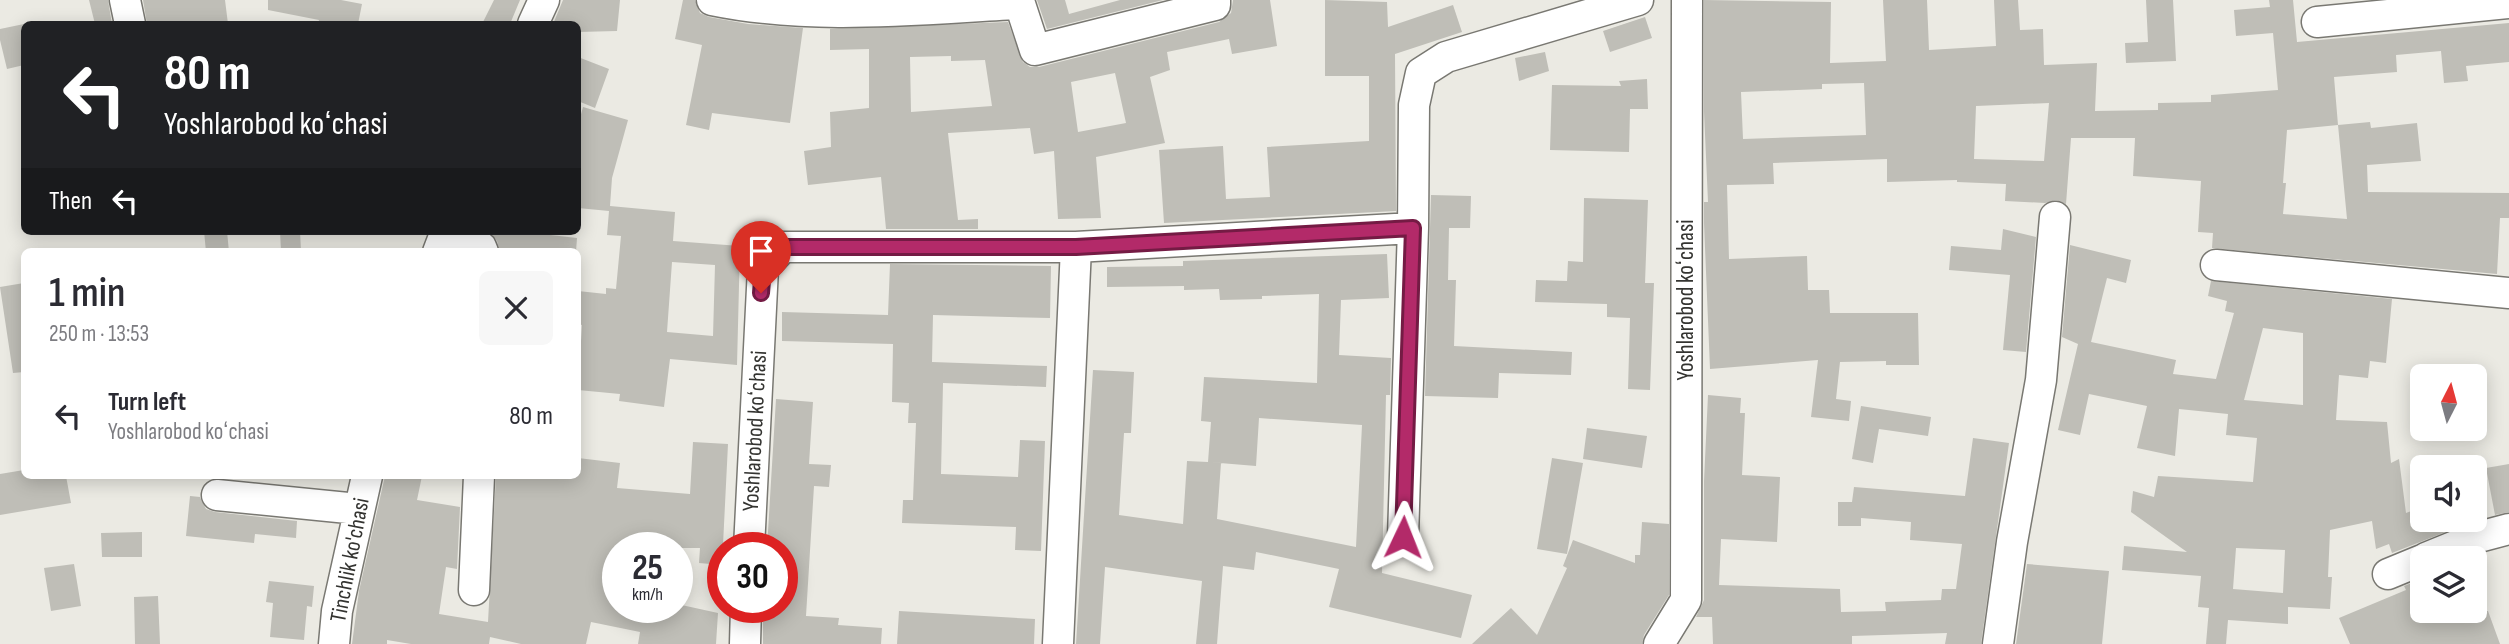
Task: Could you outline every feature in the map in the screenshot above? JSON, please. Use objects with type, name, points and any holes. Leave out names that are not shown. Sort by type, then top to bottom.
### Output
[{"type":"street","points":[[125,0],[129,21]]},
{"type":"street","points":[[534,21],[544,0]]},
{"type":"street","points":[[712,0],[751,8],[820,12],[1020,4],[1035,50],[1215,5],[1215,0]]},
{"type":"street","points":[[1403,537],[1413,228],[1414,105],[1421,73],[1446,57],[1638,0]]},
{"type":"street","name":"Yoshlarobod koʻchasi","points":[[1659,644],[1686,600],[1687,0]]},
{"type":"street","points":[[2317,22],[2509,4]]},
{"type":"street","points":[[1998,644],[2012,541],[2041,380],[2054,217]]},
{"type":"street","name":"Yoshlarobod koʻchasi","points":[[750,532],[763,268],[783,247],[1076,247],[1413,228]]},
{"type":"street","points":[[463,235],[481,248]]},
{"type":"street","points":[[1058,644],[1076,247]]},
{"type":"street","points":[[2216,265],[2509,293]]},
{"type":"street","name":"Tinchlik ko'chasi","points":[[334,644],[337,611],[366,479]]},
{"type":"street","points":[[474,590],[479,479]]},
{"type":"street","points":[[217,495],[358,509]]},
{"type":"street","points":[[2456,546],[2509,528]]},
{"type":"street","points":[[2388,574],[2410,565]]},
{"type":"street","points":[[745,644],[746,623]]},
{"type":"building","points":[[89,0],[108,0],[112,21],[94,21]]},
{"type":"building","points":[[143,0],[225,0],[228,21],[146,21]]},
{"type":"building","points":[[268,0],[341,0],[362,4],[359,21],[319,21],[268,10]]},
{"type":"building","points":[[494,0],[520,0],[511,21],[484,21]]},
{"type":"building","points":[[563,0],[620,0],[617,31],[581,32],[581,21],[554,21]]},
{"type":"building","points":[[683,0],[695,0],[700,13],[709,17],[748,24],[803,28],[790,123],[712,113],[709,130],[686,125],[702,45],[675,39]]},
{"type":"building","points":[[1037,0],[1065,0],[1069,14],[1120,0],[1163,0],[1047,29]]},
{"type":"building","points":[[1233,0],[1270,0],[1277,46],[1232,54],[1229,39],[1167,52],[1170,70],[1150,77],[1165,143],[1096,157],[1101,218],[1058,219],[1054,151],[1034,154],[1030,128],[948,133],[958,220],[978,219],[978,229],[886,229],[881,177],[808,185],[804,151],[831,147],[830,112],[869,108],[869,49],[830,50],[830,29],[1008,22],[1023,62],[1030,67],[1039,67],[1219,22],[1231,13]],"holes":[[[951,56],[951,61],[985,60],[992,106],[911,112],[910,57]],[[1115,73],[1126,123],[1078,132],[1071,82]]]},
{"type":"building","points":[[1325,0],[1387,2],[1388,27],[1453,5],[1462,32],[1395,54],[1396,211],[1164,223],[1159,150],[1223,146],[1226,199],[1270,197],[1267,147],[1369,141],[1369,76],[1325,76]]},
{"type":"building","points":[[1704,0],[1831,2],[1830,63],[1886,61],[1883,0],[1927,0],[1929,50],[1996,46],[1994,0],[2018,0],[2020,30],[2043,29],[2044,65],[2097,63],[2095,111],[2158,110],[2158,103],[2211,102],[2211,95],[2278,90],[2273,33],[2236,36],[2234,10],[2270,7],[2269,0],[2293,0],[2297,42],[2509,23],[2509,62],[2466,66],[2468,81],[2444,83],[2441,51],[2396,55],[2397,72],[2334,77],[2338,125],[2370,122],[2371,128],[2417,123],[2421,161],[2367,165],[2368,192],[2509,193],[2509,218],[2500,218],[2497,274],[2212,248],[2213,233],[2198,232],[2201,181],[2133,176],[2135,138],[2071,138],[2066,204],[2056,200],[2045,203],[2005,201],[2006,184],[1957,180],[1887,182],[1887,159],[1773,163],[1774,184],[1727,185],[1729,259],[1807,256],[1808,290],[1829,290],[1830,313],[1918,313],[1919,365],[1886,365],[1886,361],[1840,362],[1836,399],[1851,401],[1849,421],[1811,417],[1818,360],[1710,369],[1704,223],[1704,202],[1708,202],[1704,112]],"holes":[[[1864,83],[1866,135],[1743,139],[1741,92],[1822,89],[1822,84]],[[2049,103],[2044,161],[1974,159],[1976,106]],[[2338,125],[2347,219],[2283,214],[2287,130]]]},
{"type":"building","points":[[2146,0],[2173,0],[2176,61],[2126,63],[2125,43],[2148,42]]},
{"type":"building","points":[[1645,17],[1652,38],[1610,52],[1603,31]]},
{"type":"building","points":[[21,25],[21,66],[7,69],[0,29]]},
{"type":"building","points":[[1545,52],[1549,71],[1519,81],[1515,58]]},
{"type":"building","points":[[581,58],[609,69],[595,108],[581,102]]},
{"type":"building","points":[[1647,79],[1648,109],[1630,109],[1629,152],[1550,150],[1552,85],[1621,86],[1619,81]]},
{"type":"building","points":[[583,107],[628,120],[612,178],[610,206],[675,212],[673,241],[740,246],[737,365],[670,359],[664,407],[619,401],[620,394],[581,390],[581,291],[606,294],[606,288],[616,289],[621,236],[607,235],[609,211],[581,208]],"holes":[[[672,262],[715,265],[713,336],[667,332]]]},
{"type":"building","points":[[1431,195],[1471,196],[1470,228],[1449,228],[1448,280],[1456,280],[1454,346],[1572,352],[1571,375],[1499,373],[1498,398],[1425,396]]},
{"type":"building","points":[[1584,198],[1648,200],[1645,283],[1654,283],[1650,390],[1628,389],[1630,318],[1607,317],[1607,304],[1535,302],[1536,280],[1567,281],[1568,261],[1583,262]]},
{"type":"building","points":[[2003,229],[2036,237],[2026,352],[2003,350],[2010,275],[1949,270],[1951,246],[2001,250]]},
{"type":"building","points":[[204,235],[227,235],[229,248],[206,248]]},
{"type":"building","points":[[280,235],[300,235],[301,248],[281,248]]},
{"type":"building","points":[[492,235],[577,238],[576,248],[499,248]]},
{"type":"building","points":[[2070,245],[2131,260],[2126,283],[2107,278],[2091,342],[2176,360],[2173,374],[2216,379],[2234,313],[2225,311],[2227,301],[2208,296],[2211,281],[2392,299],[2386,363],[2370,361],[2368,378],[2339,375],[2336,420],[2387,422],[2391,463],[2399,459],[2406,513],[2410,512],[2410,532],[2445,532],[2392,553],[2389,544],[2376,549],[2372,521],[2330,530],[2330,609],[2288,607],[2288,624],[2228,620],[2226,644],[2206,644],[2209,608],[2198,607],[2201,576],[2122,570],[2124,546],[2187,552],[2131,512],[2133,491],[2154,497],[2158,476],[2253,482],[2257,438],[2226,435],[2228,414],[2179,409],[2175,456],[2137,448],[2147,406],[2089,394],[2080,435],[2058,430],[2078,344],[2062,337]],"holes":[[[2263,328],[2303,333],[2303,405],[2244,400]],[[2236,548],[2285,550],[2283,593],[2233,589]]]},
{"type":"building","points":[[1387,254],[1389,298],[1341,300],[1339,355],[1391,358],[1390,395],[1386,395],[1382,573],[1472,595],[1461,638],[1329,607],[1339,569],[1256,552],[1254,570],[1223,566],[1217,644],[1196,644],[1202,581],[1105,567],[1100,644],[1076,644],[1093,370],[1134,372],[1131,433],[1124,433],[1119,515],[1183,524],[1187,461],[1208,462],[1211,422],[1201,421],[1204,377],[1317,383],[1319,294],[1220,300],[1219,289],[1184,290],[1184,286],[1107,287],[1107,267],[1183,266],[1183,261]],"holes":[[[1259,418],[1362,425],[1356,547],[1217,519],[1221,463],[1256,466]]]},
{"type":"building","points":[[890,264],[1051,266],[1050,318],[933,315],[932,362],[1047,366],[1046,387],[943,383],[941,474],[1018,477],[1020,440],[1045,441],[1041,551],[1015,550],[1016,527],[902,523],[903,500],[913,500],[916,423],[908,423],[909,403],[892,402],[893,344],[782,341],[782,312],[888,315]]},
{"type":"building","points":[[21,284],[21,372],[13,373],[0,287]]},
{"type":"building","points":[[1708,395],[1741,398],[1740,413],[1745,413],[1742,475],[1780,477],[1777,542],[1721,539],[1719,585],[1840,589],[1841,612],[1886,611],[1885,602],[1941,600],[1942,589],[1956,589],[1962,544],[1910,540],[1911,522],[1861,518],[1861,526],[1838,526],[1838,502],[1852,502],[1854,487],[1965,496],[1973,438],[2009,443],[1981,644],[1945,644],[1947,633],[1852,636],[1852,644],[1713,644],[1712,617],[1696,617],[1704,600],[1704,481]]},
{"type":"building","points":[[776,399],[813,402],[809,464],[831,465],[829,487],[814,486],[806,616],[839,618],[838,625],[882,628],[881,644],[763,644],[763,623],[798,623],[798,532],[768,532]]},
{"type":"building","points":[[1861,406],[1931,417],[1928,436],[1879,429],[1873,463],[1852,459]]},
{"type":"building","points":[[1587,428],[1647,436],[1642,468],[1583,459]]},
{"type":"building","points":[[693,442],[728,444],[724,532],[707,532],[707,564],[699,563],[700,548],[693,548],[693,532],[602,532],[602,623],[693,623],[693,608],[707,611],[707,623],[717,623],[716,644],[638,644],[640,632],[591,622],[586,644],[521,644],[490,637],[489,644],[411,644],[387,640],[387,644],[352,644],[359,591],[384,479],[421,479],[417,500],[460,507],[457,569],[446,567],[439,614],[488,622],[496,479],[581,479],[581,458],[620,463],[617,488],[690,494]]},
{"type":"building","points":[[1552,458],[1583,463],[1567,554],[1537,549]]},
{"type":"building","points":[[2509,464],[2509,512],[2495,515],[2487,468]]},
{"type":"building","points":[[21,470],[21,479],[67,479],[71,503],[0,515],[0,474]]},
{"type":"building","points":[[190,496],[200,497],[206,509],[215,512],[297,521],[296,538],[255,534],[254,543],[186,536]]},
{"type":"building","points":[[1642,522],[1669,524],[1669,595],[1644,635],[1642,644],[1472,644],[1511,608],[1537,635],[1567,568],[1563,566],[1573,540],[1635,563],[1635,555],[1640,555]]},
{"type":"building","points":[[142,532],[142,557],[102,557],[101,533]]},
{"type":"building","points":[[74,564],[81,606],[51,611],[44,568]]},
{"type":"building","points":[[2027,564],[2109,571],[2102,644],[2016,644]]},
{"type":"building","points":[[269,581],[314,586],[312,607],[307,606],[304,640],[270,637],[273,603],[266,602]]},
{"type":"building","points":[[2410,584],[2410,623],[2487,623],[2488,611],[2500,644],[2350,644],[2339,618],[2406,590],[2404,586]]},
{"type":"building","points":[[158,596],[160,644],[135,644],[134,597]]},
{"type":"building","points":[[899,611],[1035,619],[1034,644],[897,644]]},
{"type":"route","points":[[761,293],[763,268],[783,247],[1076,247],[1413,228],[1403,537]]}]
